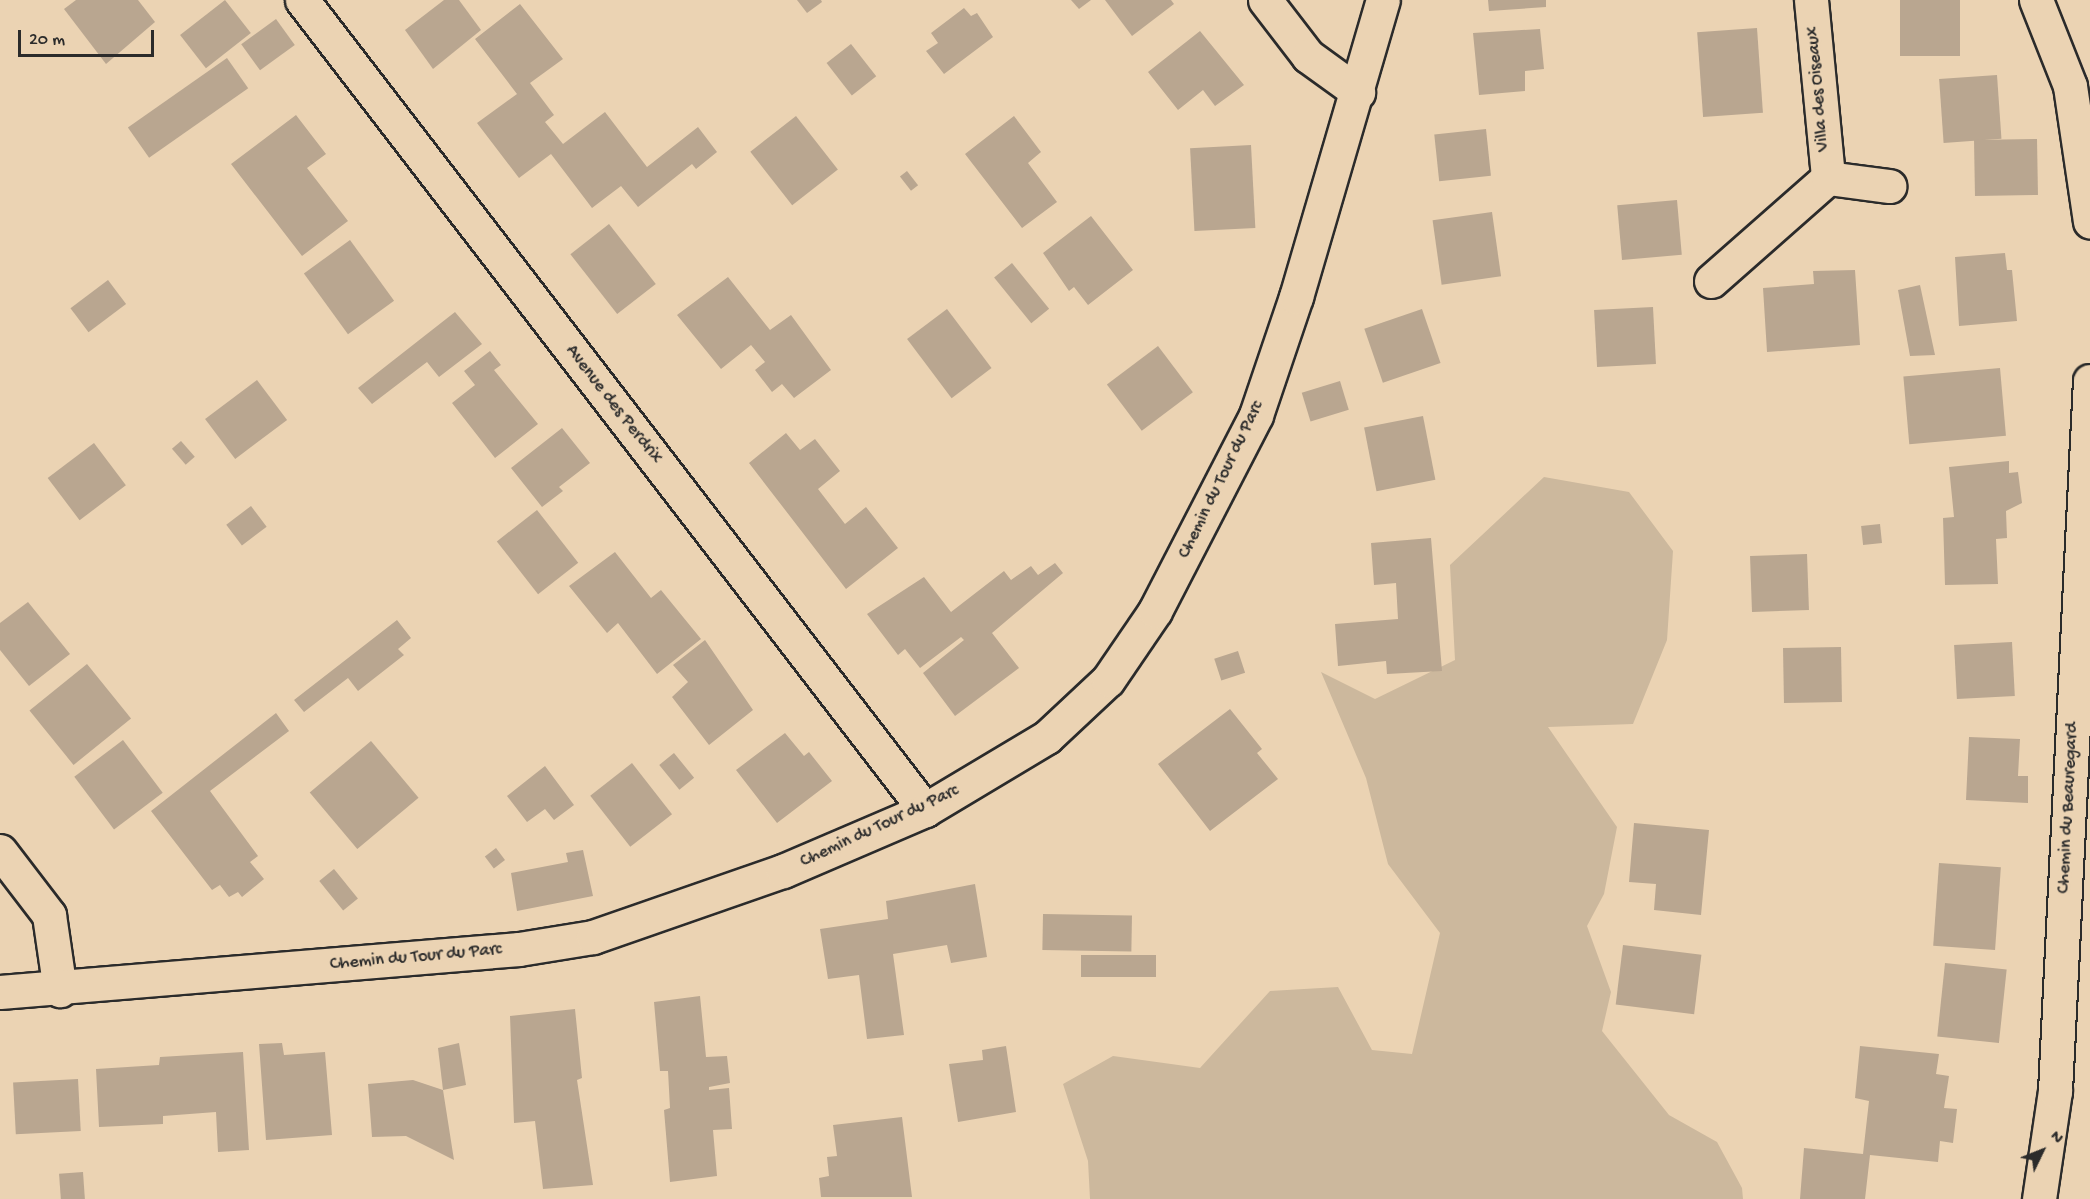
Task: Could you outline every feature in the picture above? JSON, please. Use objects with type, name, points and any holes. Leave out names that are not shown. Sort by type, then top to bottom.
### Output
[{"type":"street","name":"Avenue des Perdrix","points":[[302,0],[925,810]]},
{"type":"street","points":[[1265,0],[1308,56],[1358,92]]},
{"type":"street","name":"Chemin du Tour du Parc","points":[[0,992],[60,990],[519,949],[593,937],[783,871],[925,810],[1047,737],[1108,680],[1155,611],[1257,415],[1358,92],[1383,0]]},
{"type":"street","name":"Villa des Oiseaux","points":[[1811,0],[1827,178]]},
{"type":"street","points":[[2036,0],[2070,86],[2090,222]]},
{"type":"street","name":"Villa des Oiseaux","points":[[1711,281],[1827,178],[1888,186]]},
{"type":"street","name":"Chemin du Beauregard","points":[[2039,1199],[2055,1091],[2090,381]]},
{"type":"street","points":[[0,851],[49,915],[60,990]]},
{"type":"shaded area","points":[[1544,477],[1629,492],[1673,551],[1667,640],[1633,724],[1548,727],[1617,827],[1604,894],[1587,926],[1611,992],[1602,1031],[1669,1115],[1717,1142],[1742,1188],[1743,1199],[1090,1199],[1088,1161],[1063,1084],[1113,1056],[1200,1068],[1270,991],[1338,987],[1372,1050],[1412,1054],[1440,933],[1388,864],[1366,778],[1321,672],[1375,699],[1455,660],[1450,565]]},
{"type":"building","points":[[76,0],[138,0],[155,22],[106,64],[64,9]]},
{"type":"building","points":[[225,0],[251,33],[206,68],[180,35]]},
{"type":"building","points":[[444,0],[459,0],[481,30],[433,69],[405,30]]},
{"type":"building","points":[[797,0],[821,0],[822,2],[807,13]]},
{"type":"building","points":[[1071,0],[1091,0],[1079,9]]},
{"type":"building","points":[[1105,0],[1171,0],[1174,4],[1132,36]]},
{"type":"building","points":[[1488,0],[1546,0],[1546,7],[1489,11]]},
{"type":"building","points":[[1900,0],[1960,0],[1960,56],[1900,56]]},
{"type":"building","points":[[520,4],[563,59],[530,83],[554,115],[545,122],[563,144],[605,112],[647,167],[698,127],[717,152],[696,169],[692,164],[638,207],[621,186],[592,208],[551,154],[519,178],[477,123],[517,94],[475,39]]},
{"type":"building","points":[[964,8],[971,16],[977,13],[993,37],[944,74],[926,51],[938,43],[931,33]]},
{"type":"building","points":[[276,19],[295,45],[260,70],[241,44]]},
{"type":"building","points":[[1757,28],[1763,113],[1703,117],[1697,32]]},
{"type":"building","points":[[1540,29],[1544,69],[1525,71],[1525,91],[1479,95],[1473,33]]},
{"type":"building","points":[[1200,31],[1244,85],[1215,106],[1203,90],[1178,110],[1148,72]]},
{"type":"building","points":[[851,44],[876,76],[852,95],[827,63]]},
{"type":"building","points":[[227,58],[248,88],[149,158],[128,127]]},
{"type":"building","points":[[1997,75],[2001,139],[1944,143],[1939,79]]},
{"type":"building","points":[[296,115],[326,154],[307,168],[348,221],[302,256],[231,164]]},
{"type":"building","points":[[796,116],[838,170],[792,205],[750,152]]},
{"type":"building","points":[[1014,116],[1041,152],[1028,163],[1057,202],[1022,228],[965,154]]},
{"type":"building","points":[[1486,129],[1491,176],[1439,181],[1434,134]]},
{"type":"building","points":[[2037,139],[2038,195],[1975,196],[1974,140]]},
{"type":"building","points":[[1251,145],[1255,228],[1194,231],[1190,148]]},
{"type":"building","points":[[907,171],[918,185],[911,191],[900,177]]},
{"type":"building","points":[[1677,200],[1682,255],[1622,260],[1617,205]]},
{"type":"building","points":[[1492,212],[1501,276],[1442,285],[1433,220]]},
{"type":"building","points":[[1091,216],[1133,270],[1088,305],[1074,287],[1069,291],[1043,253]]},
{"type":"building","points":[[609,224],[656,284],[617,314],[570,254]]},
{"type":"building","points":[[350,240],[394,301],[348,334],[304,274]]},
{"type":"building","points":[[2005,253],[2007,270],[2012,270],[2017,321],[1959,326],[1955,257]]},
{"type":"building","points":[[1012,263],[1049,309],[1031,323],[994,277]]},
{"type":"building","points":[[1855,270],[1860,345],[1767,352],[1763,288],[1814,284],[1813,271]]},
{"type":"building","points":[[728,277],[770,330],[791,315],[831,370],[794,398],[782,384],[772,392],[755,370],[765,362],[751,345],[721,369],[677,315]]},
{"type":"building","points":[[108,280],[126,304],[89,332],[70,308]]},
{"type":"building","points":[[1920,285],[1935,355],[1910,356],[1898,290]]},
{"type":"building","points":[[1653,307],[1656,364],[1597,367],[1594,310]]},
{"type":"building","points":[[947,309],[992,368],[952,398],[907,339]]},
{"type":"building","points":[[1422,309],[1441,363],[1383,383],[1364,329]]},
{"type":"building","points":[[455,312],[482,344],[439,377],[427,362],[372,404],[358,388]]},
{"type":"building","points":[[1158,346],[1193,392],[1142,431],[1107,385]]},
{"type":"building","points":[[490,351],[501,365],[494,370],[538,424],[495,458],[452,403],[475,385],[464,371]]},
{"type":"building","points":[[2000,368],[2006,436],[1909,444],[1903,376]]},
{"type":"building","points":[[257,380],[287,420],[235,459],[205,419]]},
{"type":"building","points":[[1340,381],[1349,410],[1311,421],[1302,393]]},
{"type":"building","points":[[1423,416],[1435,480],[1377,491],[1364,427]]},
{"type":"building","points":[[562,428],[590,463],[559,487],[563,491],[542,507],[511,468]]},
{"type":"building","points":[[786,433],[800,450],[815,439],[840,471],[818,489],[845,524],[866,507],[898,548],[846,589],[749,463]]},
{"type":"building","points":[[181,441],[195,457],[186,465],[172,449]]},
{"type":"building","points":[[94,443],[126,485],[80,520],[48,478]]},
{"type":"building","points":[[2009,461],[2009,473],[2018,472],[2022,503],[2006,511],[2007,538],[1996,539],[1998,584],[1945,585],[1943,518],[1954,517],[1949,467]]},
{"type":"building","points":[[251,506],[267,527],[242,545],[226,525]]},
{"type":"building","points":[[537,510],[578,563],[538,594],[497,541]]},
{"type":"building","points":[[1880,524],[1882,543],[1863,545],[1861,526]]},
{"type":"building","points":[[1431,538],[1442,671],[1387,674],[1386,661],[1338,666],[1335,624],[1398,619],[1396,583],[1374,585],[1371,543]]},
{"type":"building","points":[[615,552],[651,598],[661,590],[701,639],[657,674],[618,623],[607,633],[569,586]]},
{"type":"building","points":[[1807,554],[1809,610],[1752,612],[1750,556]]},
{"type":"building","points":[[1055,563],[1063,573],[992,633],[1019,668],[955,716],[923,673],[964,640],[961,637],[920,668],[905,649],[898,655],[867,614],[924,577],[951,612],[1004,571],[1011,580],[1031,566],[1038,575]]},
{"type":"building","points":[[28,602],[70,654],[29,686],[0,650],[0,623]]},
{"type":"building","points":[[397,620],[411,638],[398,649],[404,655],[358,691],[348,678],[304,712],[294,700]]},
{"type":"building","points":[[705,640],[753,710],[709,745],[672,697],[688,682],[673,665]]},
{"type":"building","points":[[2012,642],[2015,696],[1957,699],[1954,645]]},
{"type":"building","points":[[1841,647],[1842,702],[1784,703],[1783,648]]},
{"type":"building","points":[[1238,651],[1245,673],[1221,681],[1214,659]]},
{"type":"building","points":[[87,664],[131,718],[74,765],[29,711]]},
{"type":"building","points":[[1230,709],[1262,749],[1257,753],[1278,779],[1210,831],[1158,764]]},
{"type":"building","points":[[276,713],[289,731],[210,791],[258,856],[250,862],[264,879],[242,897],[238,892],[229,897],[220,885],[212,890],[151,811]]},
{"type":"building","points":[[785,733],[804,756],[809,752],[832,781],[777,823],[736,770]]},
{"type":"building","points":[[1969,737],[2020,739],[2018,776],[2028,776],[2028,803],[1966,800]]},
{"type":"building","points":[[123,740],[163,793],[114,829],[74,777]]},
{"type":"building","points":[[371,741],[419,798],[357,849],[310,792]]},
{"type":"building","points":[[674,753],[694,778],[679,790],[659,765]]},
{"type":"building","points":[[632,763],[672,814],[630,847],[590,796]]},
{"type":"building","points":[[545,766],[574,805],[554,820],[545,809],[527,822],[507,796]]},
{"type":"building","points":[[1634,823],[1709,830],[1701,915],[1654,910],[1656,884],[1629,882]]},
{"type":"building","points":[[496,848],[505,860],[494,868],[485,856]]},
{"type":"building","points":[[583,850],[593,896],[517,911],[511,873],[568,862],[566,853]]},
{"type":"building","points":[[1939,863],[2001,867],[1995,950],[1933,946]]},
{"type":"building","points":[[334,869],[358,899],[343,910],[319,881]]},
{"type":"building","points":[[975,884],[987,957],[951,963],[947,945],[893,954],[904,1035],[867,1039],[859,975],[828,979],[820,929],[888,919],[886,901]]},
{"type":"building","points":[[1043,914],[1132,916],[1131,952],[1042,950]]},
{"type":"building","points":[[1623,945],[1701,955],[1694,1014],[1616,1005]]},
{"type":"building","points":[[1081,955],[1156,955],[1156,977],[1081,977]]},
{"type":"building","points":[[1945,963],[2007,969],[1999,1043],[1937,1037]]},
{"type":"building","points":[[700,996],[706,1057],[727,1056],[730,1083],[709,1087],[709,1090],[729,1088],[732,1129],[713,1130],[717,1176],[670,1182],[664,1110],[670,1108],[668,1071],[660,1071],[654,1002]]},
{"type":"building","points":[[575,1009],[582,1078],[577,1080],[593,1185],[543,1189],[535,1121],[514,1123],[510,1016]]},
{"type":"building","points":[[282,1043],[284,1055],[325,1052],[332,1135],[266,1140],[259,1044]]},
{"type":"building","points":[[459,1043],[466,1085],[443,1090],[438,1048]]},
{"type":"building","points":[[1006,1046],[1016,1112],[958,1122],[949,1064],[983,1060],[982,1050]]},
{"type":"building","points":[[1860,1046],[1939,1054],[1936,1074],[1949,1076],[1944,1108],[1957,1109],[1953,1143],[1940,1141],[1938,1162],[1870,1155],[1865,1199],[1800,1199],[1804,1148],[1863,1154],[1869,1101],[1855,1098]]},
{"type":"building","points":[[243,1052],[249,1150],[218,1152],[216,1112],[163,1116],[163,1124],[99,1127],[96,1069],[159,1065],[160,1057]]},
{"type":"building","points":[[78,1079],[81,1131],[16,1134],[13,1082]]},
{"type":"building","points":[[413,1080],[443,1090],[454,1160],[406,1136],[372,1137],[368,1084]]},
{"type":"building","points":[[902,1117],[912,1197],[821,1197],[819,1178],[829,1176],[827,1157],[837,1156],[833,1125]]},
{"type":"building","points":[[83,1172],[85,1199],[61,1199],[59,1174]]}]
